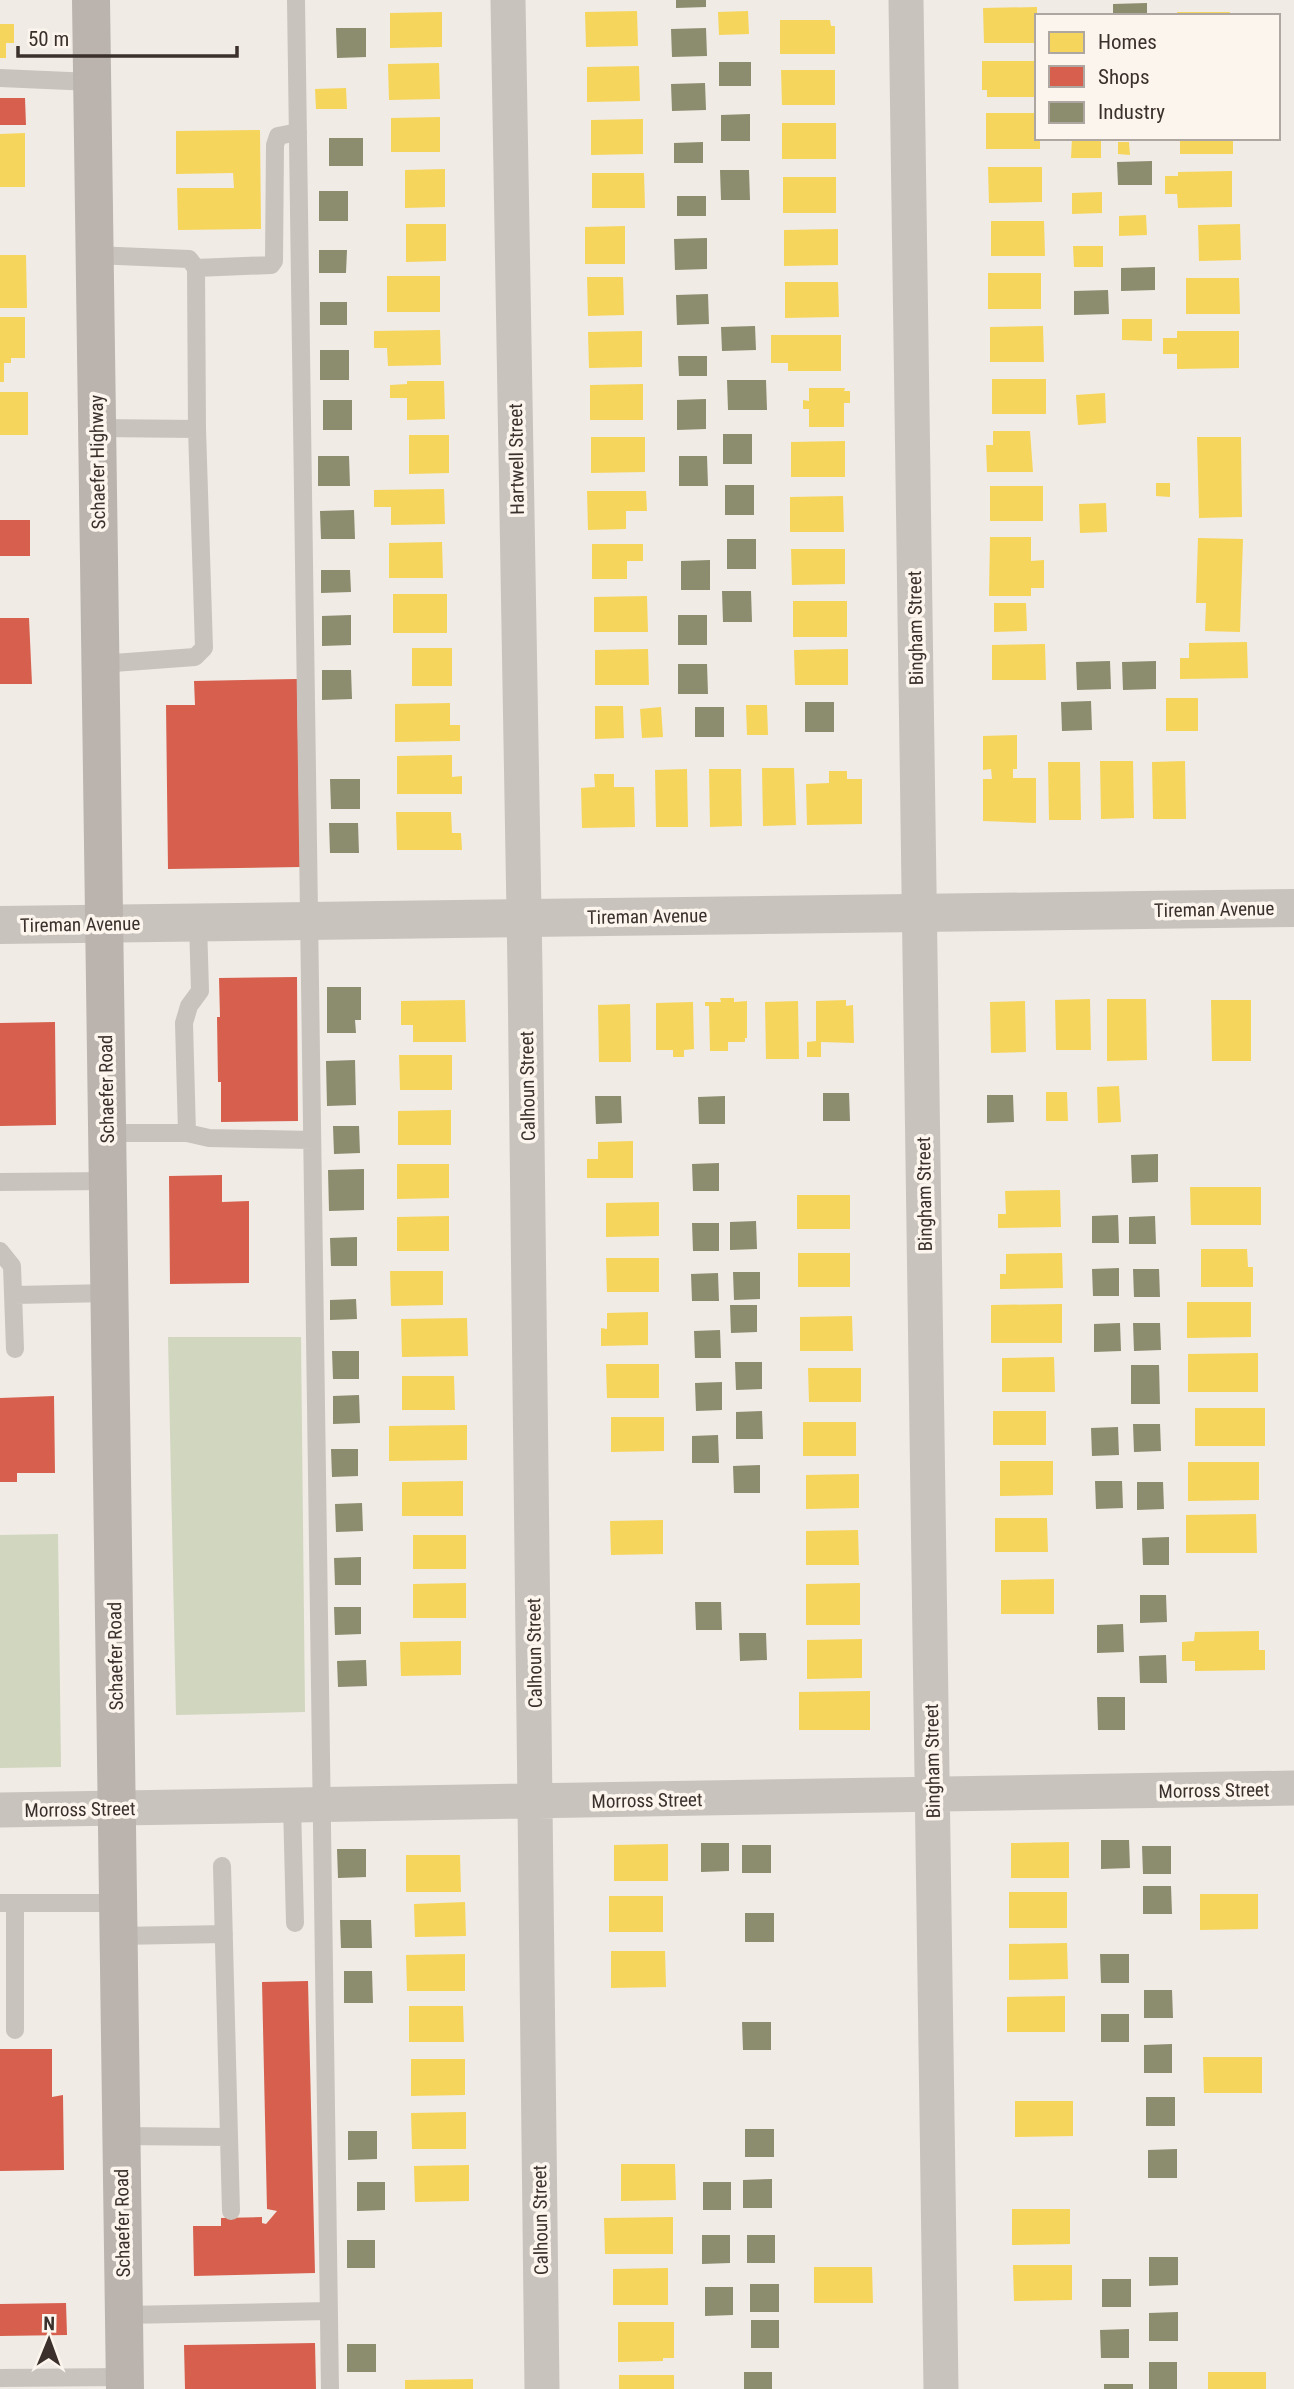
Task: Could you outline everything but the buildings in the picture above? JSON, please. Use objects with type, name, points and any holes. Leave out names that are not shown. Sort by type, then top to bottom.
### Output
[{"type":"main road","name":"Schaefer Highway","points":[[91,0],[104,924]]},
{"type":"main road","name":"Schaefer Road","points":[[104,924],[125,2383]]},
{"type":"street","name":"Hartwell Street","points":[[508,0],[524,918]]},
{"type":"street","name":"Bingham Street","points":[[906,0],[940,2389]]},
{"type":"street","name":"Tireman Avenue","points":[[0,925],[1294,908]]},
{"type":"street","name":"Calhoun Street","points":[[524,918],[542,2389]]},
{"type":"street","name":"Morross Street","points":[[0,1810],[1294,1788]]},
{"type":"lane","points":[[296,0],[312,1140],[307,1805],[330,2389]]},
{"type":"lane","points":[[0,78],[92,82]]},
{"type":"lane","points":[[196,268],[271,265],[274,261],[275,145],[278,136],[298,132]]},
{"type":"lane","points":[[94,255],[189,259],[196,268],[197,429],[204,648],[195,657],[100,664]]},
{"type":"lane","points":[[97,428],[197,429]]},
{"type":"lane","points":[[187,1133],[184,1023],[189,1006],[200,991],[198,923]]},
{"type":"lane","points":[[107,1133],[187,1133],[209,1138],[312,1140]]},
{"type":"lane","points":[[0,1182],[108,1181]]},
{"type":"lane","points":[[0,1251],[12,1266],[15,1349]]},
{"type":"lane","points":[[15,1295],[109,1293]]},
{"type":"lane","points":[[295,1923],[307,1805]]},
{"type":"lane","points":[[222,1866],[231,2211]]},
{"type":"lane","points":[[15,2030],[7,1903],[224,1934]]},
{"type":"lane","points":[[121,2136],[229,2137]]},
{"type":"lane","points":[[124,2315],[329,2311]]},
{"type":"lane","points":[[0,2378],[125,2383]]},
{"type":"green space","points":[[168,1337],[301,1337],[305,1712],[176,1715]]},
{"type":"green space","points":[[58,1534],[61,1767],[0,1768],[0,1535]]}]
